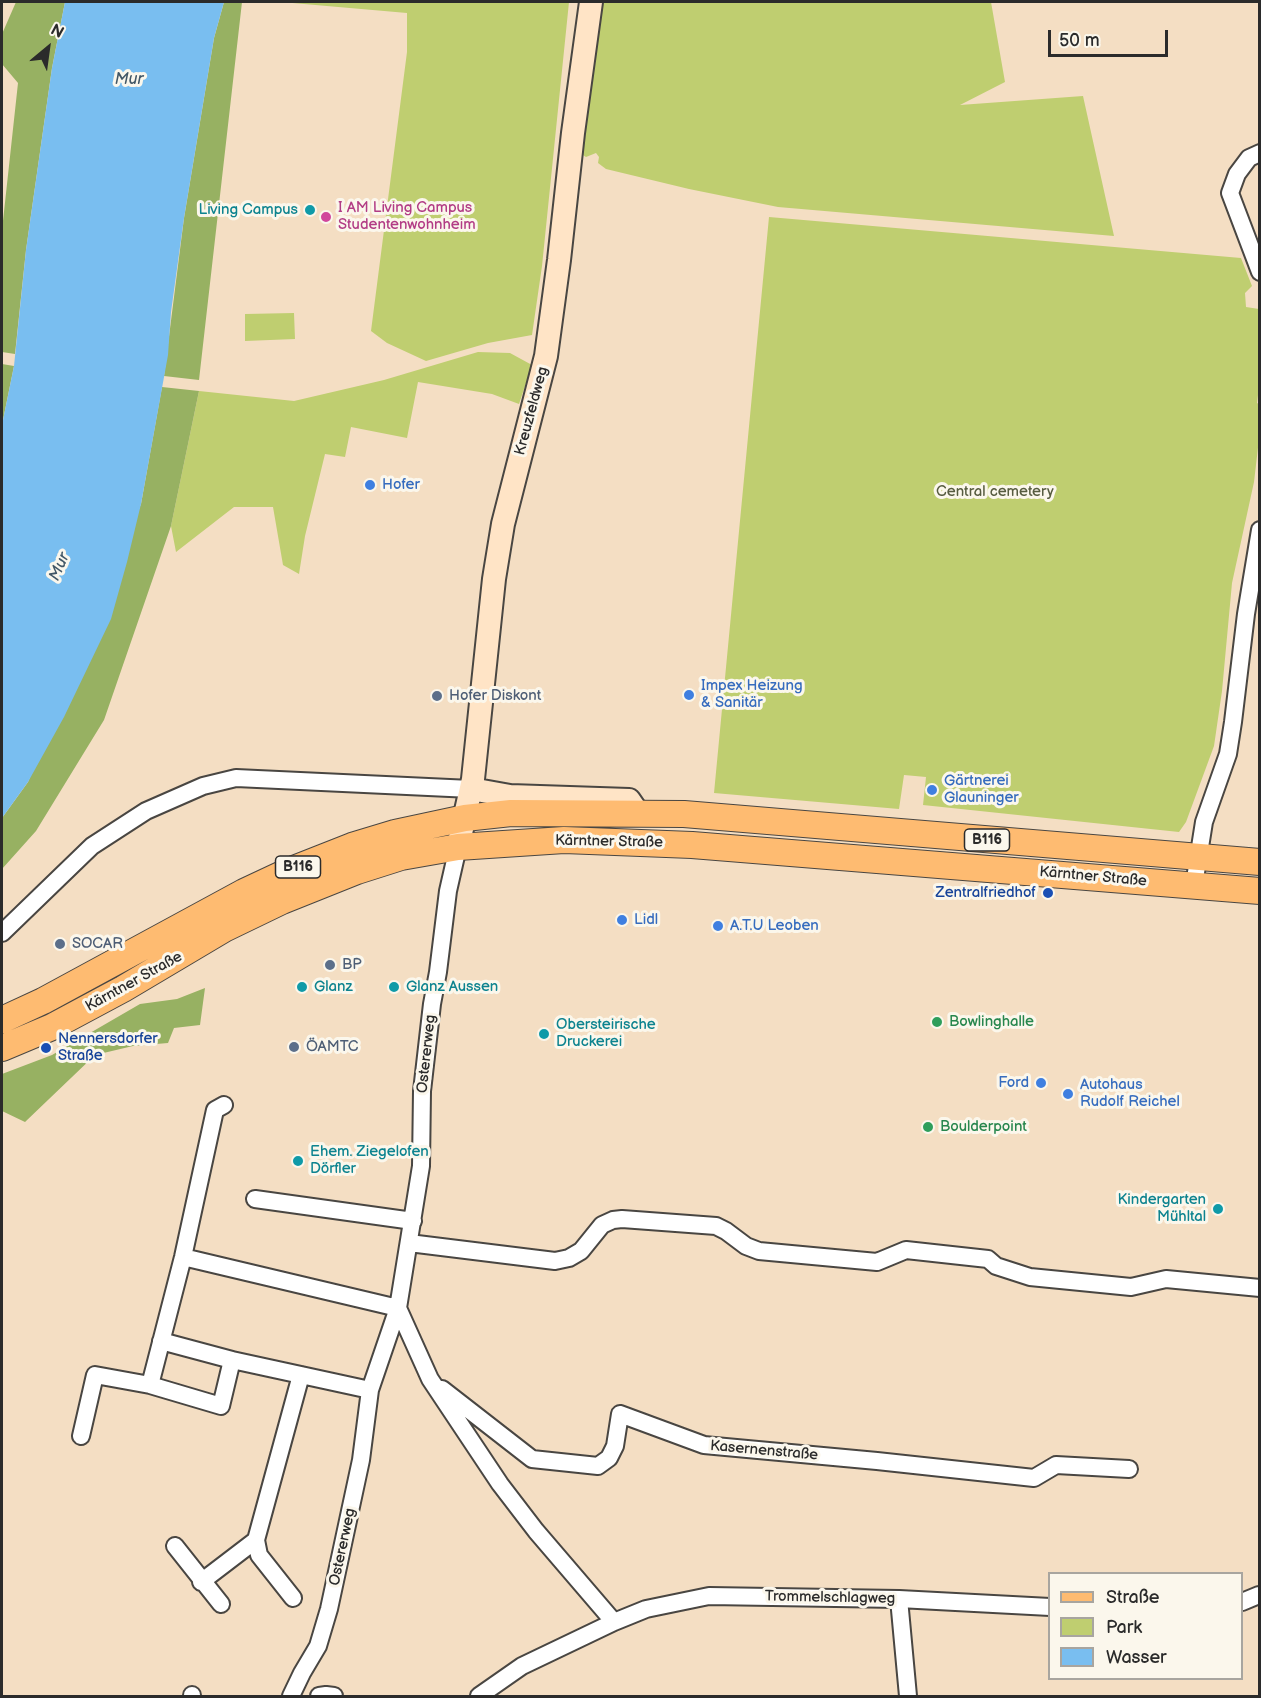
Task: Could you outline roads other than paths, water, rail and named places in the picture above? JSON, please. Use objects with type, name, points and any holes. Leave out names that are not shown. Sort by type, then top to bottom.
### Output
[{"type":"main road","name":"Kreuzfeldweg","points":[[465,818],[471,789],[494,579],[503,524],[546,356],[591,2]]},
{"type":"main road","points":[[471,789],[510,796],[629,800],[638,813]]},
{"type":"main road","name":"Kärntner Straße","points":[[2,1020],[43,1001],[244,891],[291,870],[352,846],[395,833],[465,818],[511,813],[684,814],[1260,862]]},
{"type":"main road","name":"Ostererweg","points":[[458,847],[465,818]]},
{"type":"main road","name":"Kärntner Straße","points":[[2,1048],[40,1033],[103,1000],[224,929],[282,901],[357,871],[395,859],[458,847],[564,840],[692,845],[1260,891]]},
{"type":"street","points":[[1260,153],[1249,158],[1237,174],[1230,193],[1260,272]]},
{"type":"street","points":[[1194,885],[1204,822],[1228,754],[1246,614],[1260,530]]},
{"type":"street","points":[[2,933],[92,846],[146,811],[203,786],[236,778],[471,789]]},
{"type":"street","name":"Ostererweg","points":[[291,1696],[318,1646],[329,1609],[361,1461],[370,1389],[398,1308],[422,1166],[422,1091],[448,891],[458,847]]},
{"type":"street","points":[[150,1385],[183,1257],[216,1110],[224,1105]]},
{"type":"street","points":[[255,1199],[414,1221]]},
{"type":"street","points":[[409,1243],[555,1261],[569,1258],[581,1251],[602,1225],[622,1219],[716,1226],[726,1230],[746,1246],[759,1251],[877,1262],[906,1250],[988,1259],[996,1266],[1030,1277],[1131,1287],[1166,1279],[1260,1288]]},
{"type":"street","points":[[183,1257],[398,1308],[430,1379],[500,1484],[614,1622]]},
{"type":"street","points":[[161,1341],[232,1360],[370,1389]]},
{"type":"street","points":[[81,1436],[95,1375],[150,1385],[221,1406],[232,1360]]},
{"type":"street","points":[[293,1598],[259,1555],[256,1540],[300,1375]]},
{"type":"street","name":"Kasernenstraße","points":[[430,1379],[532,1459],[598,1466],[609,1458],[615,1446],[620,1414],[704,1445],[1034,1478],[1056,1465],[1129,1469]]},
{"type":"street","points":[[201,1582],[256,1540]]},
{"type":"street","points":[[175,1546],[201,1582],[221,1604]]},
{"type":"street","points":[[1243,1602],[1259,1595]]},
{"type":"street","name":"Trommelschlagweg","points":[[479,1696],[522,1666],[614,1622],[646,1609],[709,1596],[899,1599],[1048,1607]]},
{"type":"street","points":[[899,1599],[908,1696]]},
{"type":"street","points":[[319,1696],[334,1696]]},
{"type":"water","name":"Mur","points":[[65,2],[224,2],[214,38],[184,218],[171,312],[168,355],[141,504],[127,562],[111,619],[64,717],[28,782],[2,818],[2,425],[14,366],[26,250],[52,68]]},
{"type":"place","name":"Living Campus","points":[[310,210]]},
{"type":"place","name":"I AM Living Campus Studentenwohnheim","points":[[326,217]]},
{"type":"place","name":"Hofer","points":[[370,485]]},
{"type":"place","name":"Impex Heizung & Sanitär","points":[[689,695]]},
{"type":"place","name":"Hofer Diskont","points":[[437,696]]},
{"type":"place","name":"Gärtnerei Glauninger","points":[[932,790]]},
{"type":"place","name":"Zentralfriedhof","points":[[1048,893]]},
{"type":"place","name":"Lidl","points":[[622,920]]},
{"type":"place","name":"A.T.U Leoben","points":[[718,926]]},
{"type":"place","name":"SOCAR","points":[[60,944]]},
{"type":"place","name":"BP","points":[[330,965]]},
{"type":"place","name":"Glanz","points":[[302,987]]},
{"type":"place","name":"Glanz Aussen","points":[[394,987]]},
{"type":"place","name":"Bowlinghalle","points":[[937,1022]]},
{"type":"place","name":"Obersteirische Druckerei","points":[[544,1034]]},
{"type":"place","name":"ÖAMTC","points":[[294,1047]]},
{"type":"place","name":"Nennersdorfer Straße","points":[[46,1048]]},
{"type":"place","name":"Ford","points":[[1041,1083]]},
{"type":"place","name":"Autohaus Rudolf Reichel","points":[[1068,1094]]},
{"type":"place","name":"Boulderpoint","points":[[928,1127]]},
{"type":"place","name":"Ehem. Ziegelofen Dörfler","points":[[298,1161]]},
{"type":"place","name":"Kindergarten Mühltal","points":[[1218,1209]]},
{"type":"park label","name":"Central cemetery","points":[[995,492]]}]
